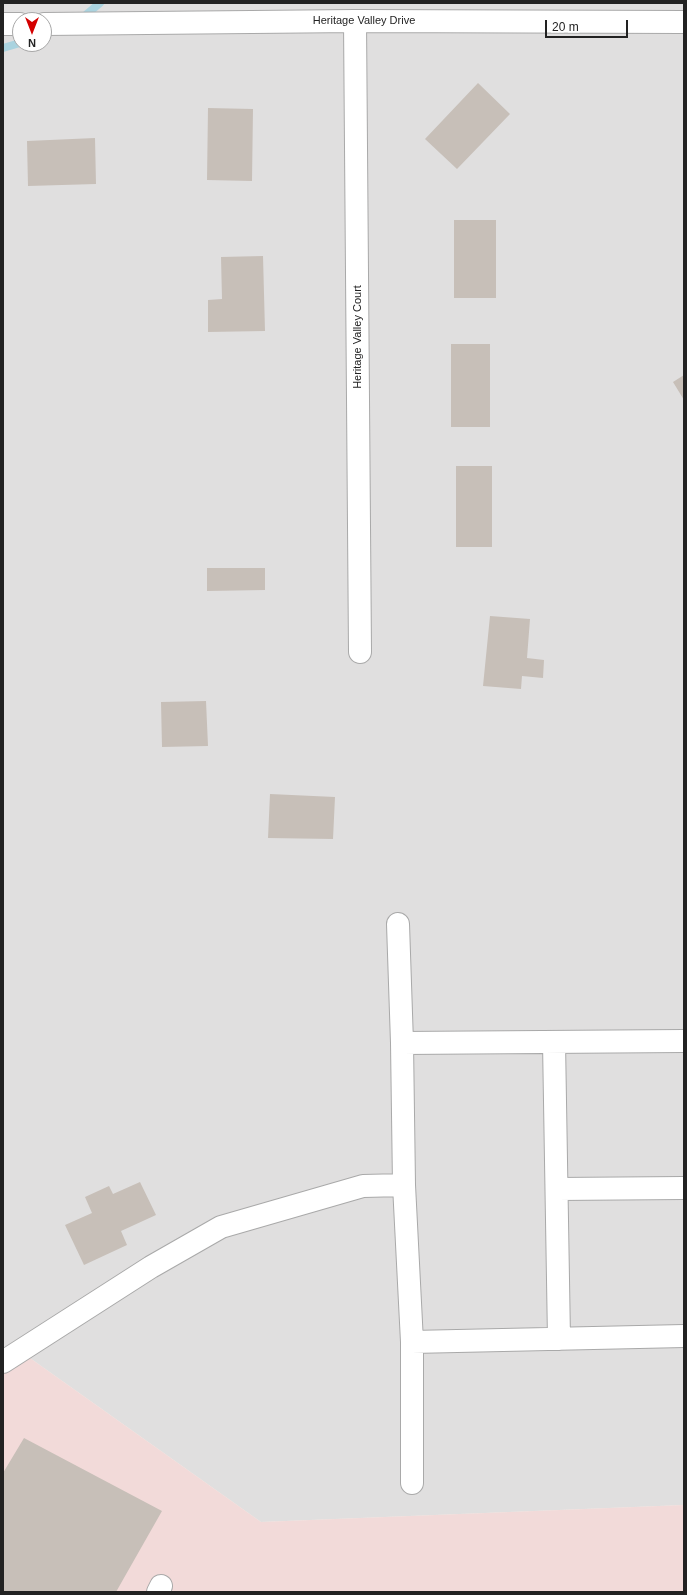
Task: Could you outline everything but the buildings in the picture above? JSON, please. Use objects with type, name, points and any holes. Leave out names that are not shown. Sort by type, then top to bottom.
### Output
[{"type":"street","name":"Heritage Valley Drive","points":[[52,24],[355,21],[684,22]]},
{"type":"street","name":"Heritage Valley Court","points":[[355,21],[360,652]]},
{"type":"street","points":[[398,924],[402,1044],[404,1185],[412,1342],[412,1483]]},
{"type":"street","points":[[402,1044],[684,1041]]},
{"type":"street","points":[[554,1042],[559,1339]]},
{"type":"street","points":[[11,1356],[151,1267],[221,1227],[363,1186],[404,1185]]},
{"type":"street","points":[[556,1189],[684,1188]]},
{"type":"street","points":[[412,1342],[684,1336]]},
{"type":"shaded area","points":[[3,3],[684,3],[684,1505],[261,1522],[20,1351],[3,1362]]},
{"type":"shaded area","points":[[20,1351],[261,1522],[684,1505],[684,1592],[3,1592],[3,1362]]},
{"type":"waterway","points":[[81,19],[100,3]]},
{"type":"waterway","points":[[3,48],[12,45]]}]
